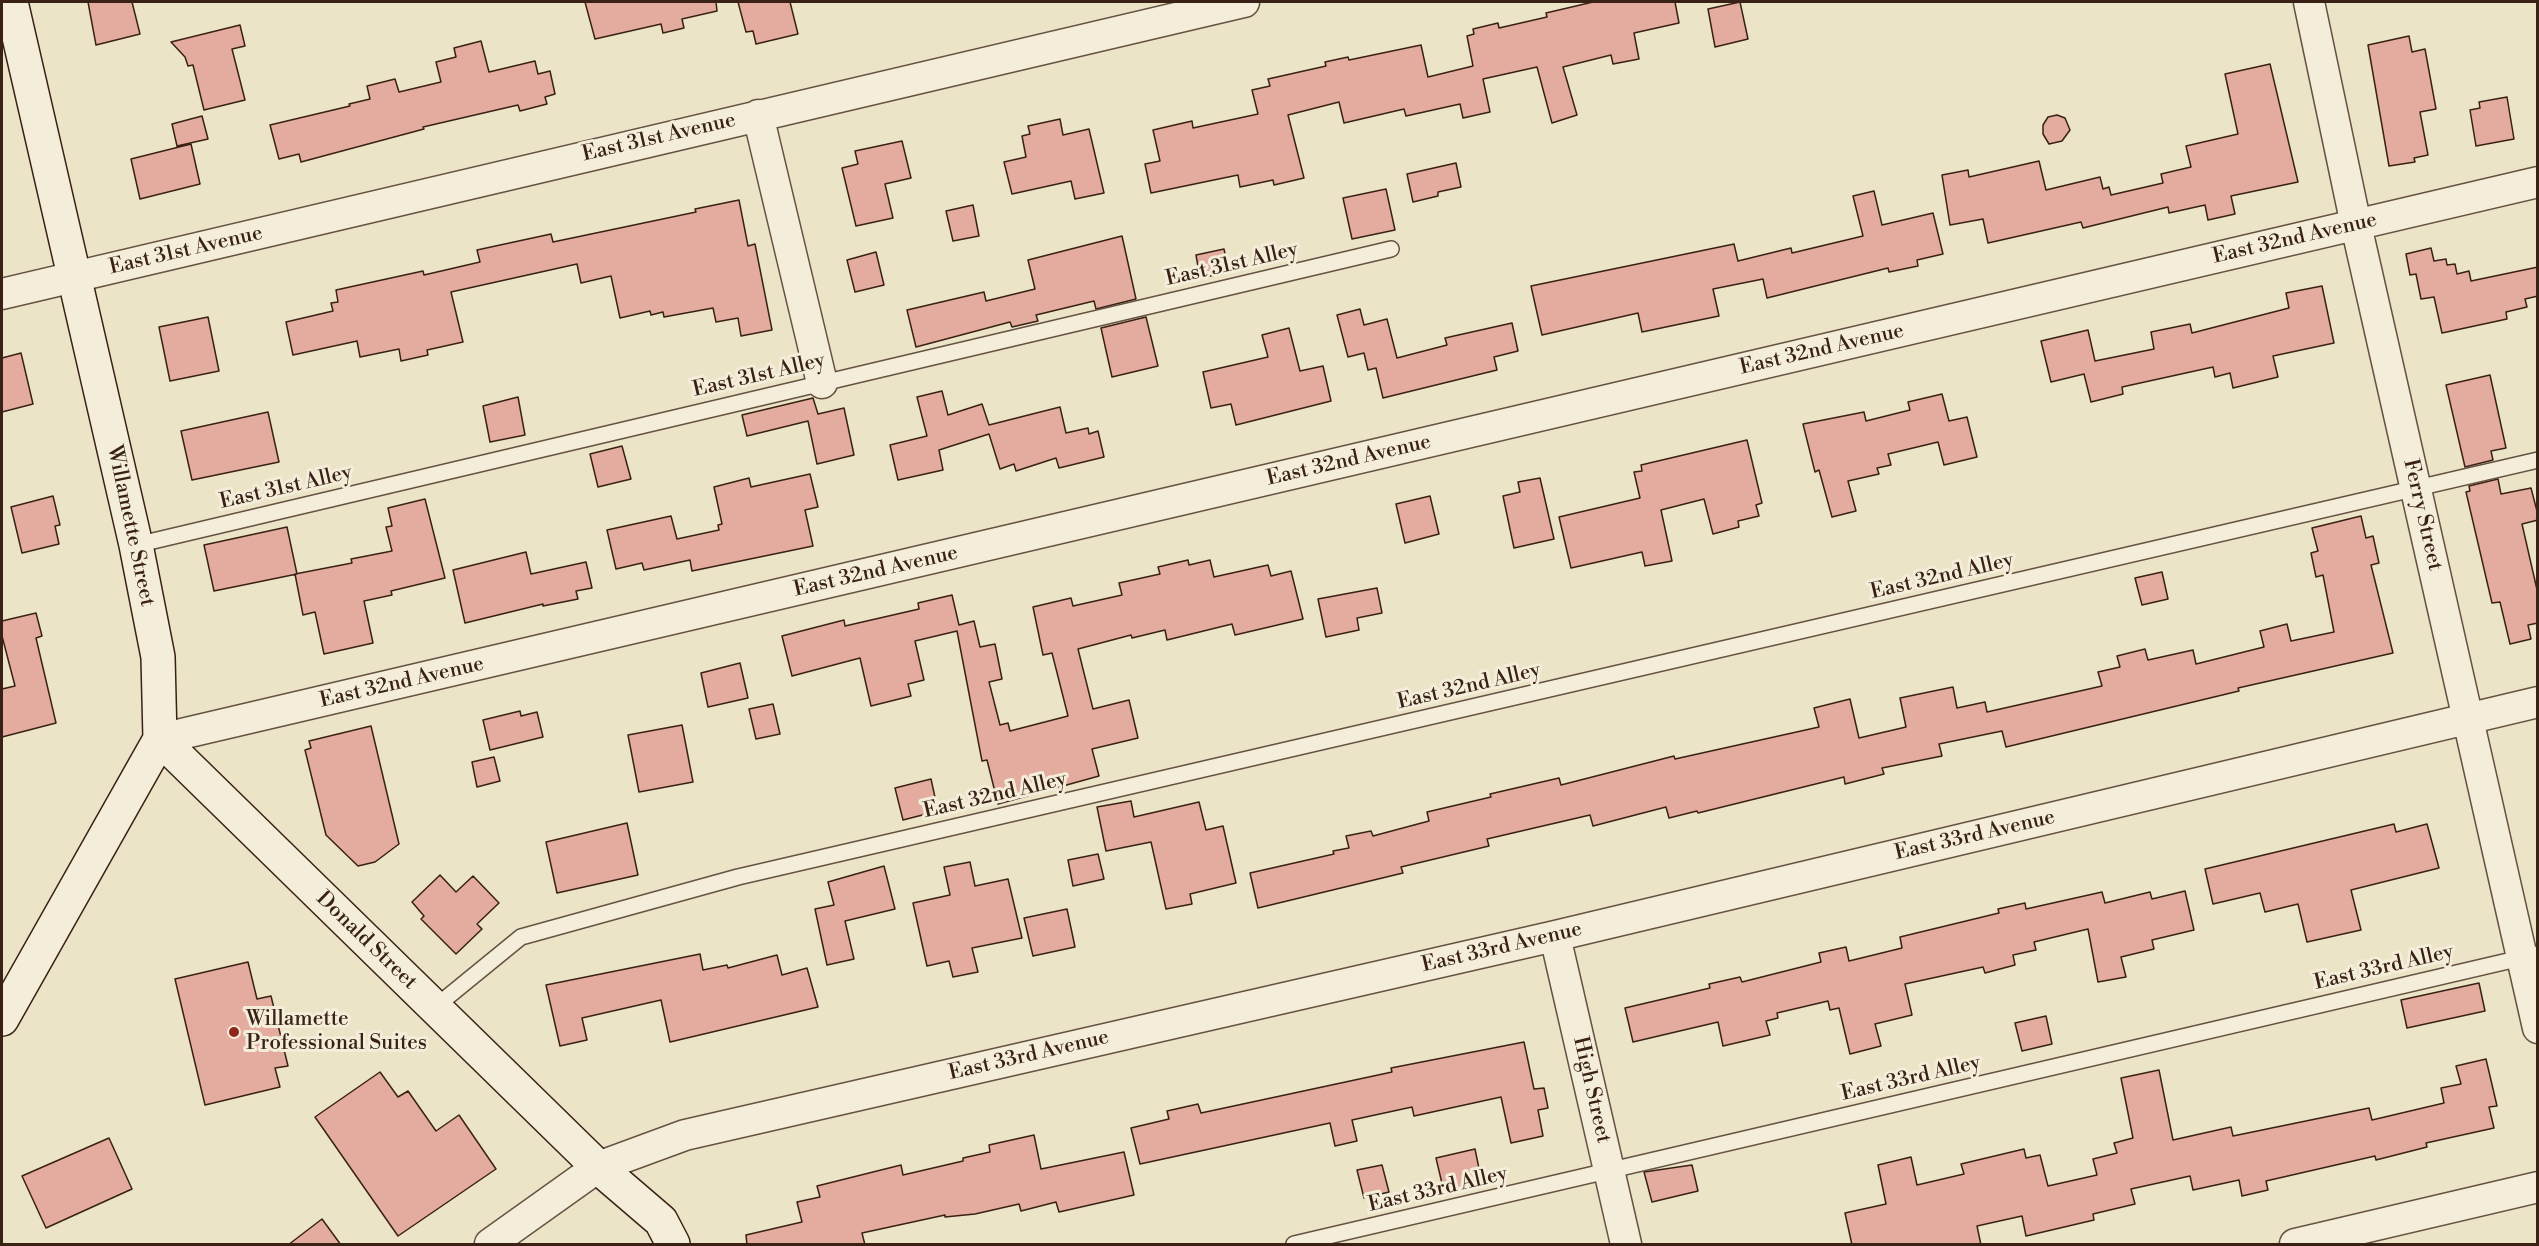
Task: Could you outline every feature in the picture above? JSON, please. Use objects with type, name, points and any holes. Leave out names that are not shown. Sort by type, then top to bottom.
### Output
[{"type":"main road","name":"Willamette Street","points":[[11,2],[136,545],[158,657],[160,740]]},
{"type":"main road","name":"Donald Street","points":[[160,740],[598,1167],[661,1221],[673,1245]]},
{"type":"main road","points":[[2,1019],[160,740]]},
{"type":"street","name":"East 31st Avenue","points":[[2,294],[1244,2]]},
{"type":"street","name":"Ferry Street","points":[[2309,2],[2356,225],[2467,718],[2530,956],[2538,1028]]},
{"type":"street","points":[[758,115],[822,383]]},
{"type":"street","name":"East 32nd Avenue","points":[[160,740],[2538,182]]},
{"type":"street","name":"East 33rd Avenue","points":[[490,1245],[598,1167],[639,1150],[706,1130],[1555,936],[2538,702]]},
{"type":"street","name":"High Street","points":[[1555,936],[1626,1245]]},
{"type":"street","points":[[2295,1245],[2538,1187]]},
{"type":"lane","name":"East 31st Alley","points":[[136,545],[1391,249]]},
{"type":"lane","name":"East 32nd Alley","points":[[434,1008],[521,936],[671,895],[2538,460]]},
{"type":"lane","name":"East 33rd Alley","points":[[1294,1245],[2530,956]]},
{"type":"building","points":[[88,2],[132,2],[140,34],[96,45]]},
{"type":"building","points":[[585,2],[716,2],[717,11],[682,19],[684,28],[663,33],[661,24],[595,39]]},
{"type":"building","points":[[738,2],[790,2],[798,34],[756,44],[753,31],[746,32]]},
{"type":"building","points":[[1593,2],[1675,2],[1679,23],[1634,33],[1639,59],[1613,64],[1611,55],[1563,67],[1577,115],[1552,123],[1537,67],[1483,79],[1490,112],[1463,118],[1460,104],[1406,116],[1404,109],[1344,123],[1339,102],[1288,115],[1304,178],[1274,185],[1273,180],[1240,187],[1238,175],[1151,193],[1145,164],[1160,161],[1153,130],[1192,121],[1193,128],[1258,114],[1252,90],[1270,86],[1268,79],[1326,66],[1325,62],[1348,57],[1349,60],[1421,45],[1428,77],[1473,66],[1467,36],[1474,34],[1473,29],[1498,23],[1499,28],[1547,17],[1546,13]]},
{"type":"building","points":[[1740,2],[1748,39],[1715,47],[1708,9]]},
{"type":"building","points":[[240,25],[245,46],[232,49],[245,100],[204,110],[193,65],[188,66],[185,57],[171,42]]},
{"type":"building","points":[[2409,36],[2412,52],[2425,49],[2436,109],[2420,112],[2428,155],[2414,158],[2415,162],[2389,166],[2368,45]]},
{"type":"building","points":[[481,41],[489,72],[535,61],[538,74],[550,71],[555,94],[545,97],[547,104],[520,111],[518,105],[423,127],[424,129],[301,162],[299,154],[279,159],[270,125],[370,99],[367,86],[395,79],[399,92],[441,82],[436,62],[456,57],[454,48]]},
{"type":"building","points":[[2270,64],[2298,182],[2231,196],[2235,214],[2208,220],[2205,205],[2169,213],[2168,207],[2083,228],[2081,222],[1988,243],[1983,219],[1950,225],[1942,175],[1968,170],[1969,177],[2039,161],[2046,190],[2100,177],[2103,189],[2109,187],[2111,195],[2163,183],[2161,174],[2191,167],[2186,146],[2238,134],[2225,74]]},
{"type":"building","points":[[2507,97],[2514,139],[2476,146],[2470,110],[2480,108],[2479,102]]},
{"type":"building","points":[[2057,115],[2065,118],[2070,130],[2062,141],[2049,144],[2043,134],[2043,125],[2048,117]]},
{"type":"building","points":[[202,116],[208,139],[177,146],[172,124]]},
{"type":"building","points":[[1060,119],[1063,135],[1089,129],[1104,193],[1075,199],[1071,181],[1012,194],[1004,162],[1026,157],[1022,136],[1030,134],[1028,126]]},
{"type":"building","points":[[902,141],[911,178],[885,184],[893,218],[856,226],[842,168],[858,164],[855,151]]},
{"type":"building","points":[[191,144],[200,184],[140,199],[131,159]]},
{"type":"building","points":[[1456,163],[1461,187],[1438,192],[1438,196],[1413,202],[1407,174]]},
{"type":"building","points":[[1386,189],[1395,230],[1352,239],[1343,198]]},
{"type":"building","points":[[1874,191],[1882,225],[1933,213],[1943,254],[1917,260],[1918,266],[1889,272],[1888,268],[1767,298],[1763,279],[1713,289],[1719,316],[1642,332],[1638,313],[1542,335],[1531,286],[1734,244],[1738,261],[1791,248],[1792,253],[1863,236],[1853,196]]},
{"type":"building","points":[[739,200],[748,246],[755,244],[772,330],[741,336],[738,318],[716,322],[713,308],[664,317],[663,312],[651,315],[650,311],[620,318],[611,276],[581,283],[577,264],[451,292],[463,342],[427,350],[428,355],[401,361],[399,349],[360,357],[357,341],[293,355],[286,322],[333,311],[331,303],[338,302],[336,290],[423,271],[424,275],[480,262],[477,250],[551,234],[553,242],[696,212],[695,209]]},
{"type":"building","points":[[973,205],[979,236],[953,241],[946,211]]},
{"type":"building","points":[[1122,236],[1136,299],[1096,309],[1094,301],[1036,315],[1038,321],[1012,327],[1010,322],[916,347],[907,310],[984,292],[986,301],[1035,289],[1028,260]]},
{"type":"building","points":[[2431,248],[2434,261],[2446,259],[2447,265],[2455,264],[2457,274],[2469,271],[2471,281],[2538,267],[2538,296],[2525,299],[2527,307],[2506,312],[2507,319],[2442,333],[2434,297],[2421,299],[2416,274],[2410,275],[2406,254]]},
{"type":"building","points":[[1224,249],[1229,272],[1200,278],[1196,255]]},
{"type":"building","points":[[876,252],[884,285],[855,292],[847,260]]},
{"type":"building","points":[[2322,286],[2334,343],[2273,356],[2278,377],[2233,388],[2230,373],[2215,377],[2213,367],[2122,387],[2123,394],[2091,402],[2084,374],[2051,382],[2041,341],[2088,330],[2095,361],[2154,349],[2151,332],[2190,324],[2192,333],[2289,308],[2286,293]]},
{"type":"building","points":[[1360,309],[1364,325],[1387,319],[1397,358],[1447,345],[1445,338],[1512,323],[1518,351],[1494,357],[1497,370],[1383,398],[1376,368],[1368,370],[1364,353],[1348,357],[1337,315]]},
{"type":"building","points":[[208,317],[219,371],[170,381],[159,327]]},
{"type":"building","points":[[1146,317],[1158,366],[1112,377],[1101,328]]},
{"type":"building","points":[[1289,328],[1300,371],[1323,366],[1331,401],[1236,425],[1231,404],[1211,408],[1203,372],[1268,357],[1262,335]]},
{"type":"building","points":[[21,353],[33,404],[2,412],[2,358]]},
{"type":"building","points":[[2490,375],[2506,448],[2491,451],[2493,460],[2465,467],[2446,385]]},
{"type":"building","points":[[942,391],[948,415],[982,404],[989,425],[1060,407],[1066,433],[1088,428],[1089,434],[1098,431],[1104,457],[1059,468],[1056,458],[1016,471],[1014,464],[1000,469],[989,434],[939,450],[943,470],[898,480],[890,445],[927,436],[917,397]]},
{"type":"building","points":[[1942,394],[1949,421],[1967,417],[1977,457],[1944,465],[1938,442],[1888,454],[1891,465],[1877,468],[1879,474],[1848,481],[1856,511],[1832,517],[1819,470],[1815,472],[1803,424],[1864,412],[1866,421],[1910,410],[1908,402]]},
{"type":"building","points":[[518,397],[525,435],[490,442],[483,406]]},
{"type":"building","points":[[813,398],[818,414],[844,408],[854,455],[817,464],[808,421],[747,436],[742,415]]},
{"type":"building","points":[[268,412],[279,462],[192,480],[181,431]]},
{"type":"building","points":[[1747,440],[1762,503],[1756,505],[1759,516],[1738,521],[1739,527],[1713,534],[1704,499],[1661,510],[1672,561],[1645,566],[1642,552],[1571,568],[1559,517],[1640,498],[1634,472],[1642,471],[1641,465]]},
{"type":"building","points":[[622,446],[631,479],[598,487],[590,454]]},
{"type":"building","points":[[810,474],[818,507],[805,510],[813,546],[692,571],[690,560],[644,570],[642,563],[616,569],[607,530],[671,516],[677,539],[719,530],[718,525],[722,524],[714,487],[749,478],[751,487]]},
{"type":"building","points":[[1540,478],[1554,539],[1514,548],[1503,496],[1520,492],[1518,482]]},
{"type":"building","points":[[2498,479],[2501,494],[2531,488],[2538,515],[2538,520],[2522,524],[2538,594],[2538,623],[2528,625],[2531,639],[2510,644],[2500,602],[2492,603],[2466,492],[2470,491],[2469,486]]},
{"type":"building","points":[[53,496],[60,525],[55,526],[59,544],[22,553],[11,507]]},
{"type":"building","points":[[1430,496],[1439,534],[1405,543],[1396,504]]},
{"type":"building","points":[[425,499],[445,578],[391,591],[392,595],[364,601],[373,643],[324,654],[315,612],[303,615],[295,574],[352,563],[351,559],[392,551],[386,527],[392,526],[388,508]]},
{"type":"building","points":[[2361,516],[2366,538],[2373,536],[2379,563],[2371,565],[2393,653],[2238,688],[2239,691],[2006,747],[2002,731],[1939,744],[1942,756],[1882,768],[1884,774],[1845,784],[1844,777],[1669,818],[1666,807],[1593,826],[1590,815],[1487,839],[1489,846],[1401,867],[1403,873],[1258,908],[1250,873],[1334,854],[1333,851],[1349,848],[1346,836],[1371,831],[1373,836],[1429,821],[1427,812],[1559,778],[1561,785],[1674,756],[1675,759],[1819,727],[1814,708],[1850,699],[1859,738],[1906,727],[1900,698],[1953,687],[1957,708],[1985,702],[1987,712],[2102,686],[2098,672],[2120,667],[2117,656],[2145,649],[2148,660],[2193,650],[2196,664],[2264,647],[2260,631],[2287,624],[2291,641],[2334,632],[2323,575],[2316,577],[2311,553],[2318,551],[2312,528]]},
{"type":"building","points":[[287,527],[297,574],[214,591],[204,545]]},
{"type":"building","points":[[526,552],[531,574],[586,562],[592,588],[576,591],[578,599],[543,606],[543,604],[465,623],[453,570]]},
{"type":"building","points":[[1188,560],[1189,565],[1210,560],[1214,577],[1268,565],[1271,576],[1291,571],[1303,619],[1235,635],[1232,624],[1167,640],[1165,630],[1132,638],[1131,635],[1078,649],[1093,709],[1129,700],[1138,738],[1092,749],[1099,776],[998,804],[987,760],[982,761],[957,631],[915,641],[924,680],[908,684],[911,696],[871,706],[860,658],[792,676],[782,636],[844,620],[845,626],[919,609],[918,603],[952,595],[959,625],[974,621],[980,647],[995,644],[1002,679],[989,682],[1000,725],[1008,723],[1010,731],[1068,716],[1052,653],[1043,655],[1033,607],[1071,598],[1073,606],[1122,595],[1119,583],[1160,574],[1158,567]]},
{"type":"building","points":[[2162,572],[2168,599],[2142,605],[2135,578]]},
{"type":"building","points":[[1377,588],[1382,613],[1357,618],[1359,630],[1326,637],[1318,599]]},
{"type":"building","points":[[36,613],[42,636],[36,638],[56,723],[2,737],[2,689],[15,686],[2,636],[2,621]]},
{"type":"building","points":[[740,663],[748,698],[708,707],[701,673]]},
{"type":"building","points":[[773,704],[780,734],[756,739],[749,709]]},
{"type":"building","points":[[520,711],[521,716],[537,712],[543,737],[490,750],[483,720]]},
{"type":"building","points":[[682,725],[693,782],[639,792],[628,735]]},
{"type":"building","points":[[371,726],[399,844],[375,862],[358,866],[326,835],[305,750],[311,748],[309,741]]},
{"type":"building","points":[[494,757],[500,781],[477,787],[472,762]]},
{"type":"building","points":[[931,779],[938,811],[903,820],[895,788]]},
{"type":"building","points":[[1131,801],[1134,817],[1199,802],[1206,830],[1223,826],[1236,883],[1190,894],[1192,904],[1166,909],[1151,842],[1106,851],[1097,807]]},
{"type":"building","points":[[627,823],[638,875],[557,893],[546,842]]},
{"type":"building","points":[[2394,824],[2396,832],[2427,824],[2439,868],[2351,890],[2361,930],[2307,942],[2298,904],[2265,912],[2260,893],[2213,904],[2205,869]]},
{"type":"building","points":[[1098,854],[1104,879],[1073,886],[1068,860]]},
{"type":"building","points":[[970,862],[975,886],[1008,879],[1022,938],[972,948],[978,972],[953,977],[949,961],[927,966],[913,903],[950,895],[944,867]]},
{"type":"building","points":[[884,866],[895,909],[845,921],[854,959],[827,965],[815,909],[834,905],[828,882]]},
{"type":"building","points":[[440,875],[456,892],[473,876],[499,903],[477,924],[482,929],[456,954],[421,919],[424,916],[412,902]]},
{"type":"building","points":[[2185,891],[2194,930],[2152,940],[2154,949],[2121,957],[2126,977],[2098,982],[2088,929],[2034,942],[2036,950],[2013,955],[2015,965],[1985,973],[1983,967],[1905,984],[1912,1015],[1875,1024],[1881,1046],[1850,1054],[1839,1008],[1830,1010],[1828,1001],[1777,1013],[1778,1018],[1766,1021],[1770,1035],[1723,1046],[1718,1022],[1633,1042],[1625,1008],[1710,988],[1709,984],[1740,977],[1742,982],[1821,962],[1819,953],[1846,947],[1849,961],[1902,948],[1900,937],[1999,913],[1998,909],[2025,903],[2026,909],[2102,892],[2105,903],[2150,892],[2152,899]]},
{"type":"building","points":[[1067,909],[1075,947],[1033,956],[1024,918]]},
{"type":"building","points":[[700,954],[703,970],[727,965],[728,968],[777,955],[782,975],[807,968],[818,1007],[670,1042],[661,1000],[582,1018],[587,1040],[560,1046],[546,985]]},
{"type":"building","name":"Willamette Professional Suites","points":[[248,962],[257,999],[271,996],[288,1066],[275,1068],[280,1087],[205,1105],[175,979]]},
{"type":"building","points":[[2479,983],[2485,1011],[2407,1028],[2401,1000]]},
{"type":"building","points":[[2046,1016],[2052,1044],[2022,1051],[2015,1023]]},
{"type":"building","points":[[1524,1042],[1534,1089],[1544,1088],[1548,1108],[1538,1110],[1543,1136],[1511,1143],[1501,1097],[1414,1116],[1412,1107],[1352,1120],[1357,1141],[1335,1146],[1330,1123],[1140,1164],[1131,1128],[1169,1119],[1167,1111],[1198,1104],[1201,1113],[1392,1072],[1391,1068]]},
{"type":"building","points":[[2486,1059],[2497,1106],[2489,1107],[2494,1128],[2426,1143],[2427,1147],[2376,1160],[2375,1156],[2266,1181],[2268,1190],[2242,1196],[2239,1180],[2193,1190],[2190,1176],[2131,1189],[2135,1204],[2093,1214],[2094,1220],[2026,1236],[2022,1216],[1977,1226],[1981,1245],[1852,1245],[1845,1213],[1886,1204],[1878,1165],[1911,1157],[1917,1185],[1964,1174],[1961,1164],[2024,1149],[2026,1158],[2040,1155],[2048,1186],[2097,1175],[2093,1159],[2117,1153],[2114,1143],[2133,1138],[2121,1078],[2159,1070],[2173,1140],[2231,1127],[2233,1136],[2369,1108],[2372,1120],[2444,1103],[2441,1088],[2461,1084],[2456,1066]]},
{"type":"building","points":[[380,1072],[398,1097],[408,1091],[436,1131],[459,1115],[496,1169],[398,1236],[315,1117]]},
{"type":"building","points":[[1034,1135],[1041,1169],[1124,1152],[1134,1195],[1059,1212],[1056,1202],[1021,1211],[1019,1204],[975,1214],[945,1217],[945,1215],[862,1233],[865,1245],[747,1245],[746,1235],[802,1222],[797,1202],[820,1197],[817,1186],[901,1165],[903,1175],[963,1161],[963,1158],[990,1152],[989,1145]]},
{"type":"building","points":[[109,1138],[132,1189],[46,1228],[22,1176]]},
{"type":"building","points":[[1475,1149],[1482,1183],[1444,1192],[1436,1158]]},
{"type":"building","points":[[1382,1165],[1389,1192],[1364,1198],[1357,1170]]},
{"type":"building","points":[[1692,1165],[1698,1191],[1652,1202],[1644,1172]]},
{"type":"building","points":[[322,1219],[341,1245],[288,1245]]},
{"type":"place","name":"Willamette Professional Suites","points":[[234,1032]]}]
